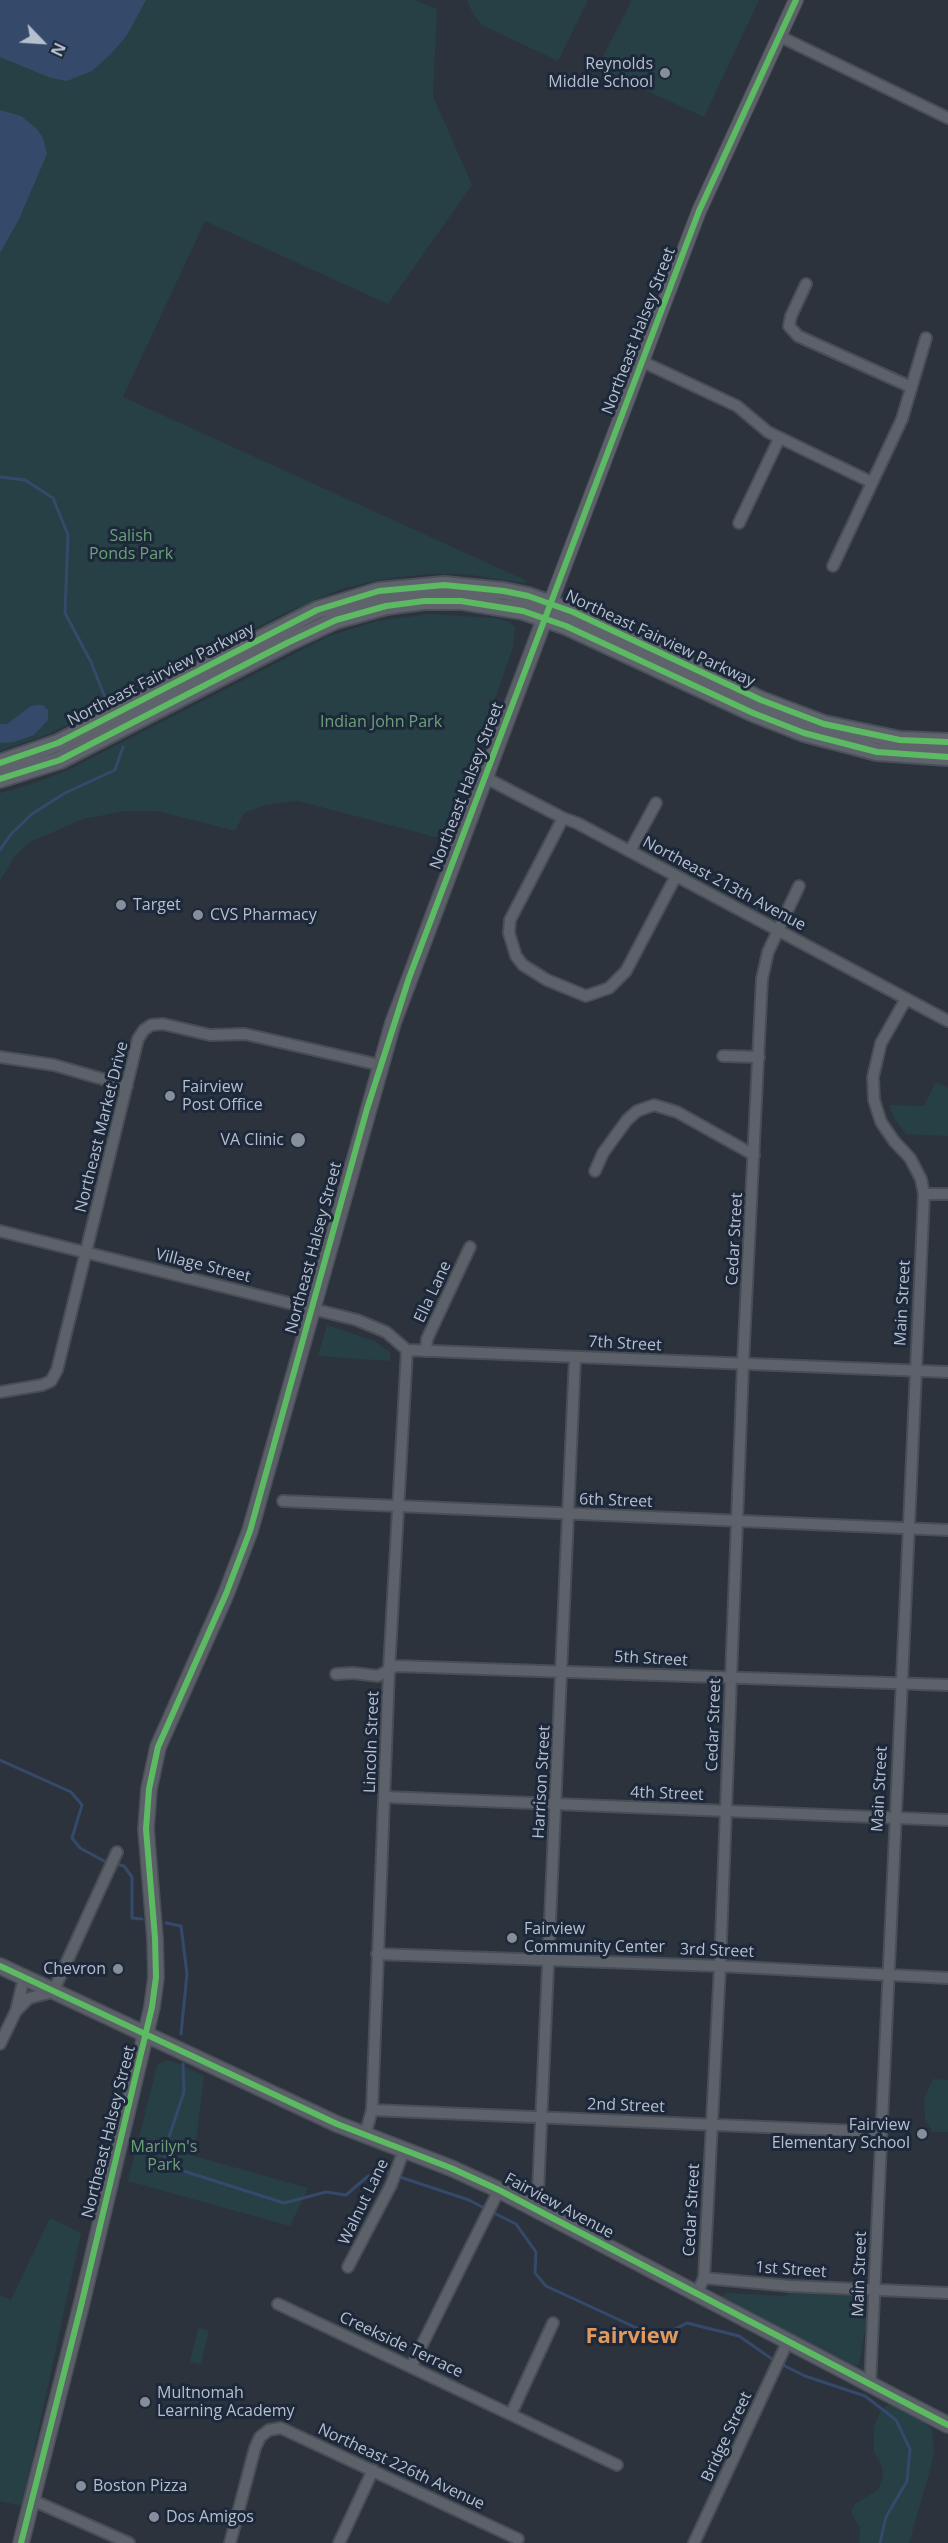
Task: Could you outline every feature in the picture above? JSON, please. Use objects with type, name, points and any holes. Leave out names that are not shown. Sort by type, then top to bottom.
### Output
[{"type":"main road","name":"Northeast Fairview Parkway","points":[[0,763],[58,743],[287,625],[347,600],[379,591],[444,585],[504,591],[547,611],[566,626],[753,713],[804,733],[877,752],[948,757]]},
{"type":"main road","name":"Northeast Fairview Parkway","points":[[0,779],[60,760],[287,643],[360,612],[406,603],[461,601],[523,611],[573,612],[761,700],[814,721],[848,731],[889,738],[948,742]]},
{"type":"main road","name":"Northeast Halsey Street","points":[[21,2543],[152,2007],[156,1970],[153,1901],[146,1829],[153,1768],[167,1723],[219,1610],[250,1531],[380,1065],[409,978],[547,611]]},
{"type":"main road","name":"Fairview Avenue","points":[[0,1966],[365,2135],[404,2150],[497,2195],[532,2207],[696,2295],[784,2349],[870,2385],[948,2425]]},
{"type":"street","name":"Northeast Halsey Street","points":[[547,611],[699,212],[796,0]]},
{"type":"street","points":[[780,36],[948,118]]},
{"type":"street","points":[[806,284],[791,316],[789,326],[798,336],[911,387]]},
{"type":"street","points":[[833,566],[902,418],[926,338]]},
{"type":"street","points":[[641,361],[737,406],[779,439],[871,482]]},
{"type":"street","points":[[739,523],[779,439]]},
{"type":"street","name":"Northeast 213th Avenue","points":[[484,777],[563,819],[578,823],[948,1021]]},
{"type":"street","points":[[630,851],[656,803]]},
{"type":"street","points":[[563,819],[510,920],[509,933],[516,956],[523,965],[547,980],[586,996],[598,994],[609,988],[626,970],[676,876]]},
{"type":"street","name":"Cedar Street","points":[[696,2295],[704,2278],[720,1966],[743,1364],[762,979],[768,952],[799,886]]},
{"type":"street","points":[[906,999],[877,1054],[873,1088],[881,1122],[910,1158],[921,1179],[924,1194],[948,1194]]},
{"type":"street","name":"Northeast Market Drive","points":[[0,1392],[42,1385],[51,1381],[57,1370],[138,1039],[144,1030],[163,1024],[210,1035],[245,1034],[380,1065]]},
{"type":"street","points":[[723,1056],[759,1057]]},
{"type":"street","points":[[0,1057],[54,1065],[127,1086]]},
{"type":"street","points":[[595,1171],[603,1153],[627,1120],[637,1111],[654,1105],[677,1112],[754,1155]]},
{"type":"street","name":"Main Street","points":[[870,2385],[914,1371],[924,1194]]},
{"type":"street","name":"Village Street","points":[[0,1232],[312,1308]]},
{"type":"street","name":"Ella Lane","points":[[426,1351],[427,1339],[470,1247]]},
{"type":"street","points":[[312,1308],[371,1325],[386,1332],[407,1350]]},
{"type":"street","name":"7th Street","points":[[407,1350],[948,1372]]},
{"type":"street","name":"Lincoln Street","points":[[365,2135],[372,2110],[389,1670],[407,1350]]},
{"type":"street","name":"Harrison Street","points":[[532,2207],[538,2192],[542,2118],[575,1357]]},
{"type":"street","name":"6th Street","points":[[284,1501],[398,1508],[948,1530]]},
{"type":"street","name":"5th Street","points":[[336,1674],[353,1672],[378,1676],[396,1665],[948,1685]]},
{"type":"street","name":"4th Street","points":[[385,1797],[948,1820]]},
{"type":"street","points":[[16,2011],[29,1998],[53,1992],[117,1852]]},
{"type":"street","name":"3rd Street","points":[[377,1954],[720,1966],[948,1978]]},
{"type":"street","points":[[0,2044],[16,2011],[24,1978]]},
{"type":"street","name":"2nd Street","points":[[372,2110],[880,2132]]},
{"type":"street","name":"Walnut Lane","points":[[348,2267],[395,2174],[404,2150]]},
{"type":"street","points":[[411,2367],[497,2195]]},
{"type":"street","name":"1st Street","points":[[704,2278],[790,2286],[948,2293]]},
{"type":"street","name":"Creekside Terrace","points":[[278,2304],[617,2465]]},
{"type":"street","points":[[510,2414],[553,2323]]},
{"type":"street","name":"Bridge Street","points":[[694,2543],[784,2349]]},
{"type":"street","name":"Northeast 226th Avenue","points":[[230,2543],[255,2448],[260,2437],[270,2430],[281,2428],[518,2539]]},
{"type":"street","points":[[339,2543],[373,2470]]},
{"type":"street","points":[[32,2500],[129,2543]]},
{"type":"green space","name":"Salish Ponds Park","points":[[0,0],[415,0],[437,9],[433,96],[472,185],[388,304],[205,221],[123,397],[527,581],[524,583],[465,574],[429,574],[383,579],[341,589],[287,612],[49,734],[0,751]]},
{"type":"green space","points":[[467,0],[588,0],[558,61],[482,25],[472,12]]},
{"type":"green space","points":[[632,0],[759,0],[704,117],[597,68]]},
{"type":"green space","name":"Indian John Park","points":[[430,614],[495,618],[510,622],[515,628],[513,647],[447,840],[298,801],[265,805],[244,813],[235,831],[158,811],[126,811],[83,819],[28,843],[15,856],[0,881],[0,793],[32,784],[70,769],[329,636],[377,621]]},
{"type":"green space","points":[[936,1082],[948,1088],[948,1136],[906,1134],[894,1118],[889,1105],[924,1106]]},
{"type":"green space","points":[[327,1325],[374,1341],[390,1352],[390,1361],[318,1356]]},
{"type":"green space","name":"Marilyn's Park","points":[[172,2061],[204,2076],[194,2156],[308,2188],[290,2226],[128,2181],[156,2070],[158,2064]]},
{"type":"green space","points":[[933,2079],[948,2080],[948,2132],[933,2132],[925,2120],[924,2099]]},
{"type":"green space","points":[[50,2218],[81,2233],[22,2506],[0,2501],[0,2295],[11,2300]]},
{"type":"green space","points":[[727,2293],[861,2296],[866,2302],[866,2325],[859,2364],[855,2366],[721,2297]]},
{"type":"green space","points":[[198,2328],[209,2330],[201,2364],[190,2362]]},
{"type":"green space","points":[[890,2403],[902,2406],[924,2420],[932,2430],[934,2450],[931,2467],[909,2543],[859,2543],[860,2528],[852,2514],[852,2509],[856,2503],[878,2490],[883,2478],[882,2467],[874,2452],[874,2427],[881,2410]]},
{"type":"water","points":[[0,0],[146,0],[127,35],[110,55],[92,71],[67,81],[51,78],[0,57]]},
{"type":"water","points":[[0,110],[21,116],[37,129],[43,138],[47,154],[19,219],[0,253]]},
{"type":"water","points":[[43,705],[48,710],[48,720],[34,735],[14,742],[0,743],[0,724],[7,724],[31,706]]},
{"type":"waterway","points":[[0,477],[25,480],[53,498],[68,535],[65,613],[91,662],[108,705]]},
{"type":"waterway","points":[[0,850],[11,834],[32,814],[65,793],[115,770],[123,747]]},
{"type":"waterway","points":[[0,1760],[71,1792],[82,1805],[72,1838],[80,1848],[104,1861]]},
{"type":"waterway","points":[[120,1865],[124,1866],[132,1877],[132,1918],[142,1919]]},
{"type":"waterway","points":[[166,1923],[181,1926],[187,1974],[181,2034]]},
{"type":"waterway","points":[[183,2064],[184,2092],[164,2152],[171,2167],[284,2203],[326,2192],[346,2195],[367,2177],[382,2171],[469,2200],[486,2209]]},
{"type":"waterway","points":[[492,2212],[516,2224],[536,2252],[535,2273],[546,2286],[639,2329],[663,2335],[687,2323],[739,2336],[775,2361]]},
{"type":"waterway","points":[[781,2364],[805,2376],[865,2396],[896,2420],[910,2449],[907,2481],[886,2517],[880,2543]]},
{"type":"cycle path","points":[[21,2543],[81,2306],[152,2007],[156,1977],[155,1938],[146,1829],[149,1789],[158,1747],[226,1594],[250,1531],[367,1109],[409,978],[699,211],[796,0]]},
{"type":"cycle path","points":[[0,763],[58,743],[317,610],[379,591],[444,585],[504,591],[528,596],[573,612],[761,700],[824,724],[900,740],[948,742]]},
{"type":"cycle path","points":[[0,779],[60,760],[336,620],[386,606],[424,601],[461,601],[523,611],[566,626],[753,713],[804,733],[877,752],[948,757]]},
{"type":"cycle path","points":[[0,1966],[337,2124],[451,2168],[499,2190],[948,2425]]},
{"type":"place","name":"Reynolds Middle School","points":[[665,73]]},
{"type":"place","name":"Target","points":[[121,905]]},
{"type":"place","name":"CVS Pharmacy","points":[[198,915]]},
{"type":"place","name":"Fairview Post Office","points":[[170,1096]]},
{"type":"place","name":"VA Clinic","points":[[298,1140]]},
{"type":"place","name":"Fairview Community Center","points":[[512,1938]]},
{"type":"place","name":"Chevron","points":[[118,1969]]},
{"type":"place","name":"Fairview Elementary School","points":[[922,2134]]},
{"type":"place","name":"Multnomah Learning Academy","points":[[145,2402]]},
{"type":"place","name":"Boston Pizza","points":[[81,2486]]},
{"type":"place","name":"Dos Amigos","points":[[154,2517]]},
{"type":"district","name":"Fairview","points":[[632,2337]]}]
